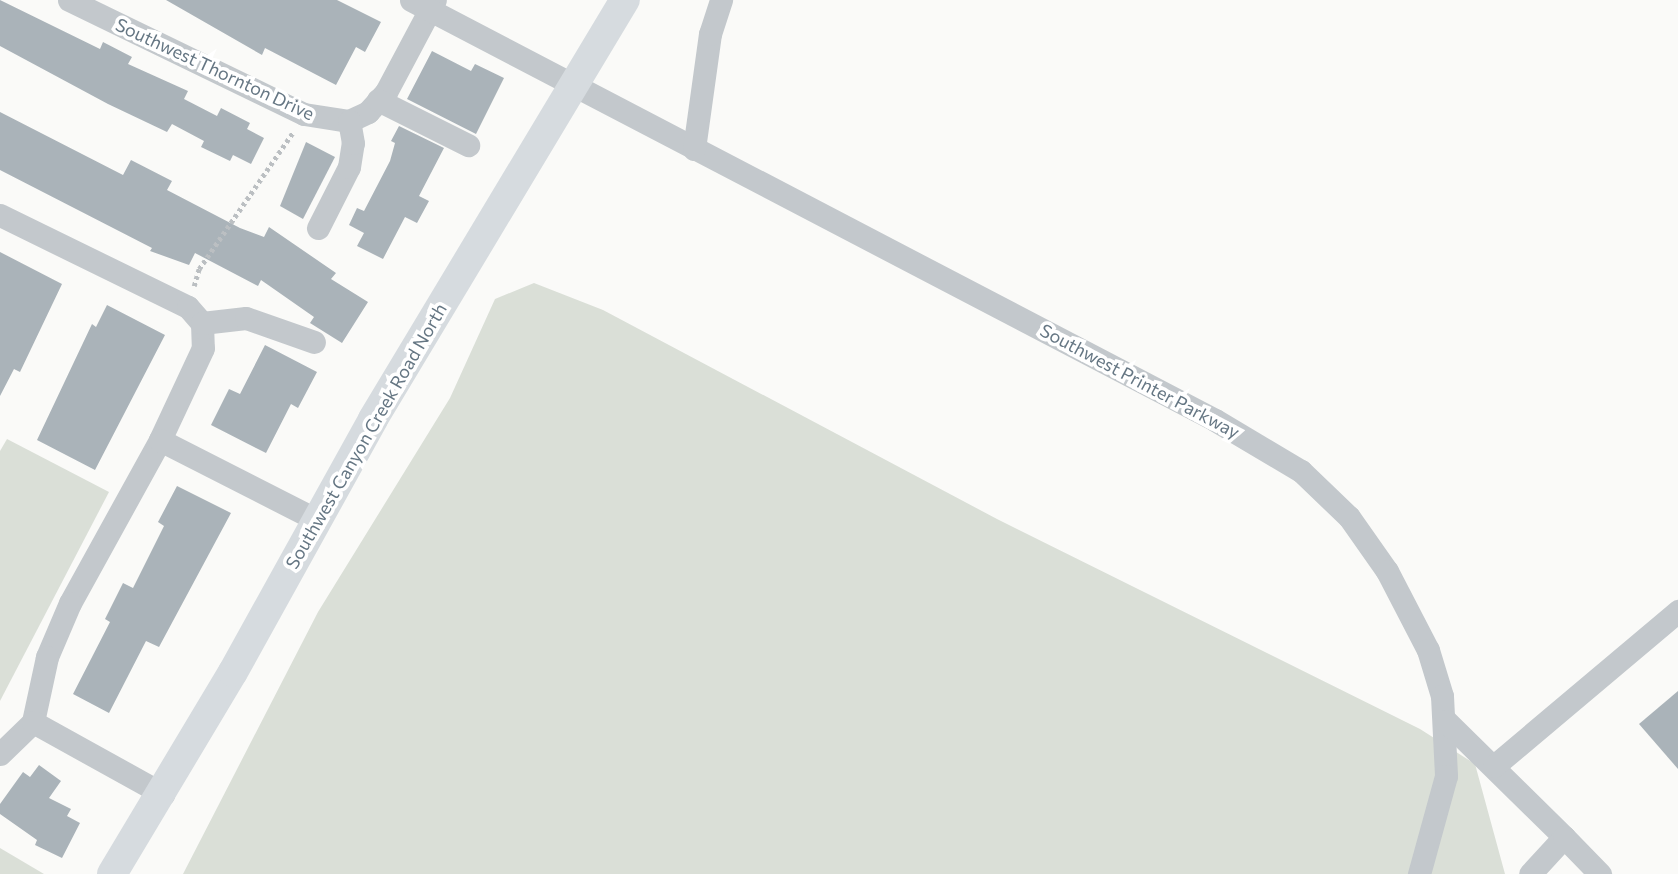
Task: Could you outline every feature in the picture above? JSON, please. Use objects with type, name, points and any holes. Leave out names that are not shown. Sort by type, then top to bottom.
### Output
[{"type":"main road","name":"Southwest Canyon Creek Road North","points":[[112,874],[163,794],[315,519],[625,0]]},
{"type":"street","name":"Southwest Thornton Drive","points":[[69,0],[304,114],[349,121]]},
{"type":"street","points":[[694,149],[701,81],[721,0]]},
{"type":"street","name":"Southwest Printer Parkway","points":[[425,3],[575,87],[1179,401],[1301,471],[1349,517],[1410,610],[1428,650],[1446,721],[1446,776],[1419,874]]},
{"type":"street","points":[[318,228],[349,167],[353,143],[349,121],[379,100],[425,3]]},
{"type":"street","points":[[379,100],[468,145]]},
{"type":"street","points":[[0,215],[148,284],[195,315],[246,318],[314,342]]},
{"type":"street","points":[[0,754],[33,722],[47,657],[70,603],[160,440],[203,348],[195,315]]},
{"type":"street","points":[[160,440],[315,519]]},
{"type":"street","points":[[1494,766],[1678,611]]},
{"type":"street","points":[[1446,721],[1600,874]]},
{"type":"street","points":[[33,722],[163,794]]},
{"type":"street","points":[[1530,874],[1564,837]]},
{"type":"path","points":[[195,315],[200,269],[304,114]]},
{"type":"shaded area","points":[[534,283],[603,310],[997,519],[1420,729],[1475,764],[1505,874],[183,874],[318,612],[450,398],[495,299]]},
{"type":"shaded area","points":[[7,439],[109,492],[0,701],[0,451]]},
{"type":"shaded area","points":[[0,848],[44,874],[0,874]]},
{"type":"building","points":[[0,0],[100,49],[103,42],[132,57],[128,64],[188,91],[184,99],[217,116],[221,108],[250,123],[247,129],[264,138],[251,164],[233,155],[230,161],[201,147],[204,141],[172,124],[167,132],[108,104],[0,46]]},
{"type":"building","points":[[166,0],[337,0],[381,22],[365,52],[356,47],[336,85],[265,48],[262,55]]},
{"type":"building","points":[[432,51],[471,71],[475,64],[504,78],[476,134],[407,99]]},
{"type":"building","points":[[0,112],[123,175],[131,160],[172,181],[167,190],[240,228],[264,237],[269,227],[336,273],[331,279],[368,302],[342,343],[310,323],[314,317],[261,280],[258,286],[195,253],[189,265],[150,251],[152,248],[0,170]]},
{"type":"building","points":[[399,126],[444,148],[419,196],[429,201],[417,223],[405,217],[383,259],[357,246],[364,233],[349,225],[357,208],[364,211],[390,161],[395,143],[391,141]]},
{"type":"building","points":[[306,142],[335,157],[303,219],[280,206]]},
{"type":"building","points":[[0,252],[62,284],[20,372],[14,369],[0,396]]},
{"type":"building","points":[[107,305],[165,335],[95,470],[37,440],[92,324],[96,327]]},
{"type":"building","points":[[265,345],[317,372],[298,408],[291,404],[266,453],[211,425],[229,389],[240,394]]},
{"type":"building","points":[[177,486],[231,513],[159,647],[146,641],[109,713],[73,694],[110,622],[105,619],[123,583],[133,588],[164,526],[158,522]]},
{"type":"building","points":[[1678,691],[1678,769],[1639,724]]},
{"type":"building","points":[[39,765],[61,781],[49,798],[71,809],[67,816],[80,823],[62,858],[35,845],[37,840],[0,814],[0,804],[23,772],[30,777]]}]
